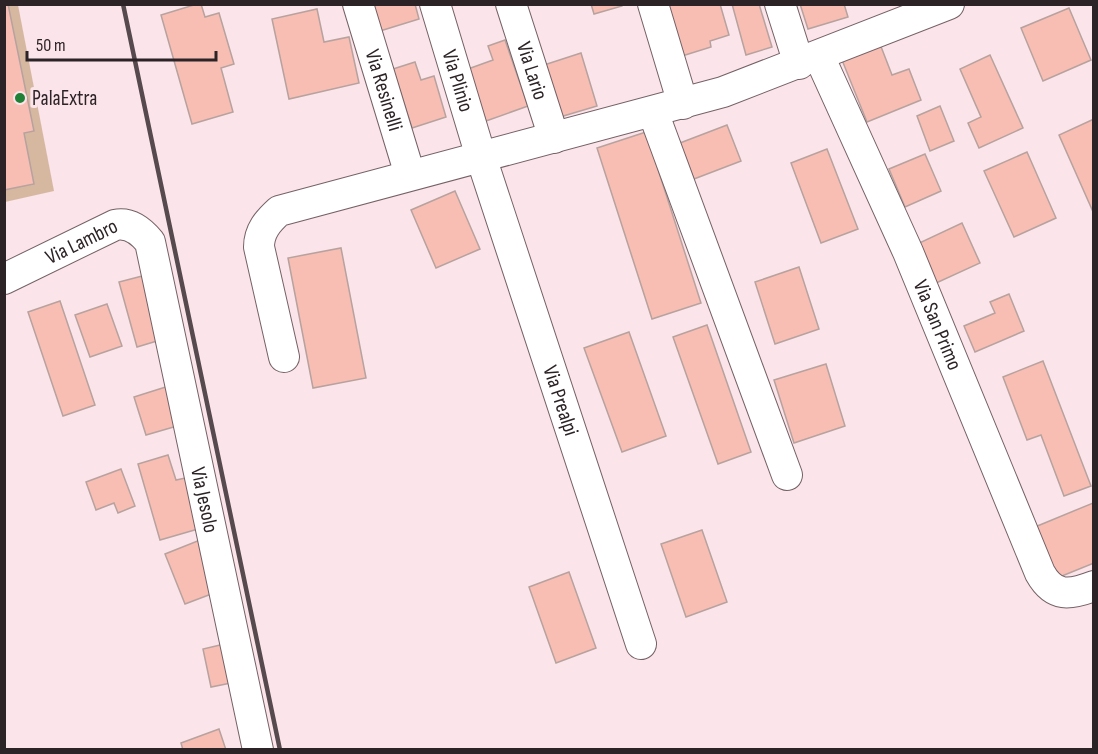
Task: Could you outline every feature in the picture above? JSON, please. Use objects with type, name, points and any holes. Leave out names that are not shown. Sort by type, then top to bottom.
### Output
[{"type":"street","name":"Via Resinelli","points":[[358,4],[410,175]]},
{"type":"street","name":"Via Plinio","points":[[435,4],[481,157]]},
{"type":"street","name":"Via Lario","points":[[511,4],[554,138]]},
{"type":"street","points":[[653,4],[683,104]]},
{"type":"street","name":"Via San Primo","points":[[780,4],[908,252],[1040,573],[1049,587],[1058,592],[1073,593],[1094,586]]},
{"type":"street","points":[[284,357],[260,252],[260,236],[266,224],[279,211],[683,104],[741,86],[949,4]]},
{"type":"street","points":[[653,112],[787,475]]},
{"type":"street","name":"Via Prealpi","points":[[481,157],[641,644]]},
{"type":"street","name":"Via Lambro","points":[[4,279],[114,225],[128,225],[136,229],[143,234],[152,248]]},
{"type":"street","name":"Via Jesolo","points":[[152,248],[258,750]]},
{"type":"shaded area","name":"PalaExtra","points":[[4,5],[18,5],[54,191],[5,202]]},
{"type":"building","points":[[4,4],[8,4],[34,131],[24,133],[34,184],[4,190]]},
{"type":"building","points":[[201,4],[205,17],[219,13],[234,64],[221,68],[233,112],[192,124],[161,15]]},
{"type":"building","points":[[372,4],[415,4],[419,19],[380,31]]},
{"type":"building","points":[[591,4],[622,4],[622,6],[594,14]]},
{"type":"building","points":[[668,4],[720,4],[729,35],[710,41],[711,47],[682,56]]},
{"type":"building","points":[[732,4],[759,4],[772,47],[746,55]]},
{"type":"building","points":[[800,4],[844,4],[848,17],[808,29]]},
{"type":"building","points":[[1069,8],[1091,60],[1043,81],[1021,28]]},
{"type":"building","points":[[317,9],[324,42],[349,37],[359,83],[289,99],[272,19]]},
{"type":"building","points":[[505,40],[528,106],[486,121],[468,69],[493,60],[488,46]]},
{"type":"building","points":[[880,44],[892,75],[909,69],[921,100],[867,122],[842,60]]},
{"type":"building","points":[[581,53],[597,106],[560,117],[544,65]]},
{"type":"building","points":[[990,55],[1023,128],[979,148],[968,123],[981,117],[960,69]]},
{"type":"building","points":[[415,62],[421,80],[434,76],[446,117],[412,128],[393,69]]},
{"type":"building","points":[[940,106],[954,141],[930,151],[917,116]]},
{"type":"building","points":[[1094,119],[1094,214],[1059,135]]},
{"type":"building","points":[[727,125],[741,161],[694,179],[680,143]]},
{"type":"building","points":[[646,132],[701,303],[652,319],[597,148]]},
{"type":"building","points":[[827,149],[858,229],[821,243],[791,163]]},
{"type":"building","points":[[1027,152],[1056,218],[1014,237],[984,171]]},
{"type":"building","points":[[925,154],[941,191],[905,207],[889,169]]},
{"type":"building","points":[[455,191],[480,249],[436,268],[411,210]]},
{"type":"building","points":[[962,223],[980,263],[934,284],[915,245]]},
{"type":"building","points":[[341,248],[366,378],[313,388],[288,258]]},
{"type":"building","points":[[799,267],[819,329],[775,344],[755,282]]},
{"type":"building","points":[[150,274],[167,338],[137,347],[119,282]]},
{"type":"building","points":[[1009,294],[1024,331],[975,352],[964,326],[995,313],[990,302]]},
{"type":"building","points":[[60,301],[95,405],[63,416],[28,312]]},
{"type":"building","points":[[107,304],[122,346],[90,357],[75,315]]},
{"type":"building","points":[[707,325],[751,452],[718,464],[673,337]]},
{"type":"building","points":[[629,332],[666,436],[622,452],[584,348]]},
{"type":"building","points":[[1043,361],[1091,486],[1064,496],[1041,435],[1027,440],[1003,377]]},
{"type":"building","points":[[826,364],[845,426],[794,443],[774,380]]},
{"type":"building","points":[[172,385],[184,424],[146,435],[134,397]]},
{"type":"building","points":[[168,455],[176,480],[185,478],[205,527],[160,540],[138,464]]},
{"type":"building","points":[[121,469],[135,506],[118,513],[114,503],[96,510],[86,482]]},
{"type":"building","points":[[1093,503],[1094,563],[1057,578],[1035,527]]},
{"type":"building","points":[[702,530],[727,602],[686,617],[661,544]]},
{"type":"building","points":[[205,538],[214,593],[185,604],[165,554]]},
{"type":"building","points":[[569,572],[596,648],[556,663],[529,587]]},
{"type":"building","points":[[233,642],[241,681],[211,687],[203,649]]},
{"type":"building","points":[[219,729],[226,750],[183,750],[181,743]]},
{"type":"railway","points":[[123,4],[280,750]]},
{"type":"place","name":"PalaExtra","points":[[20,98]]}]
